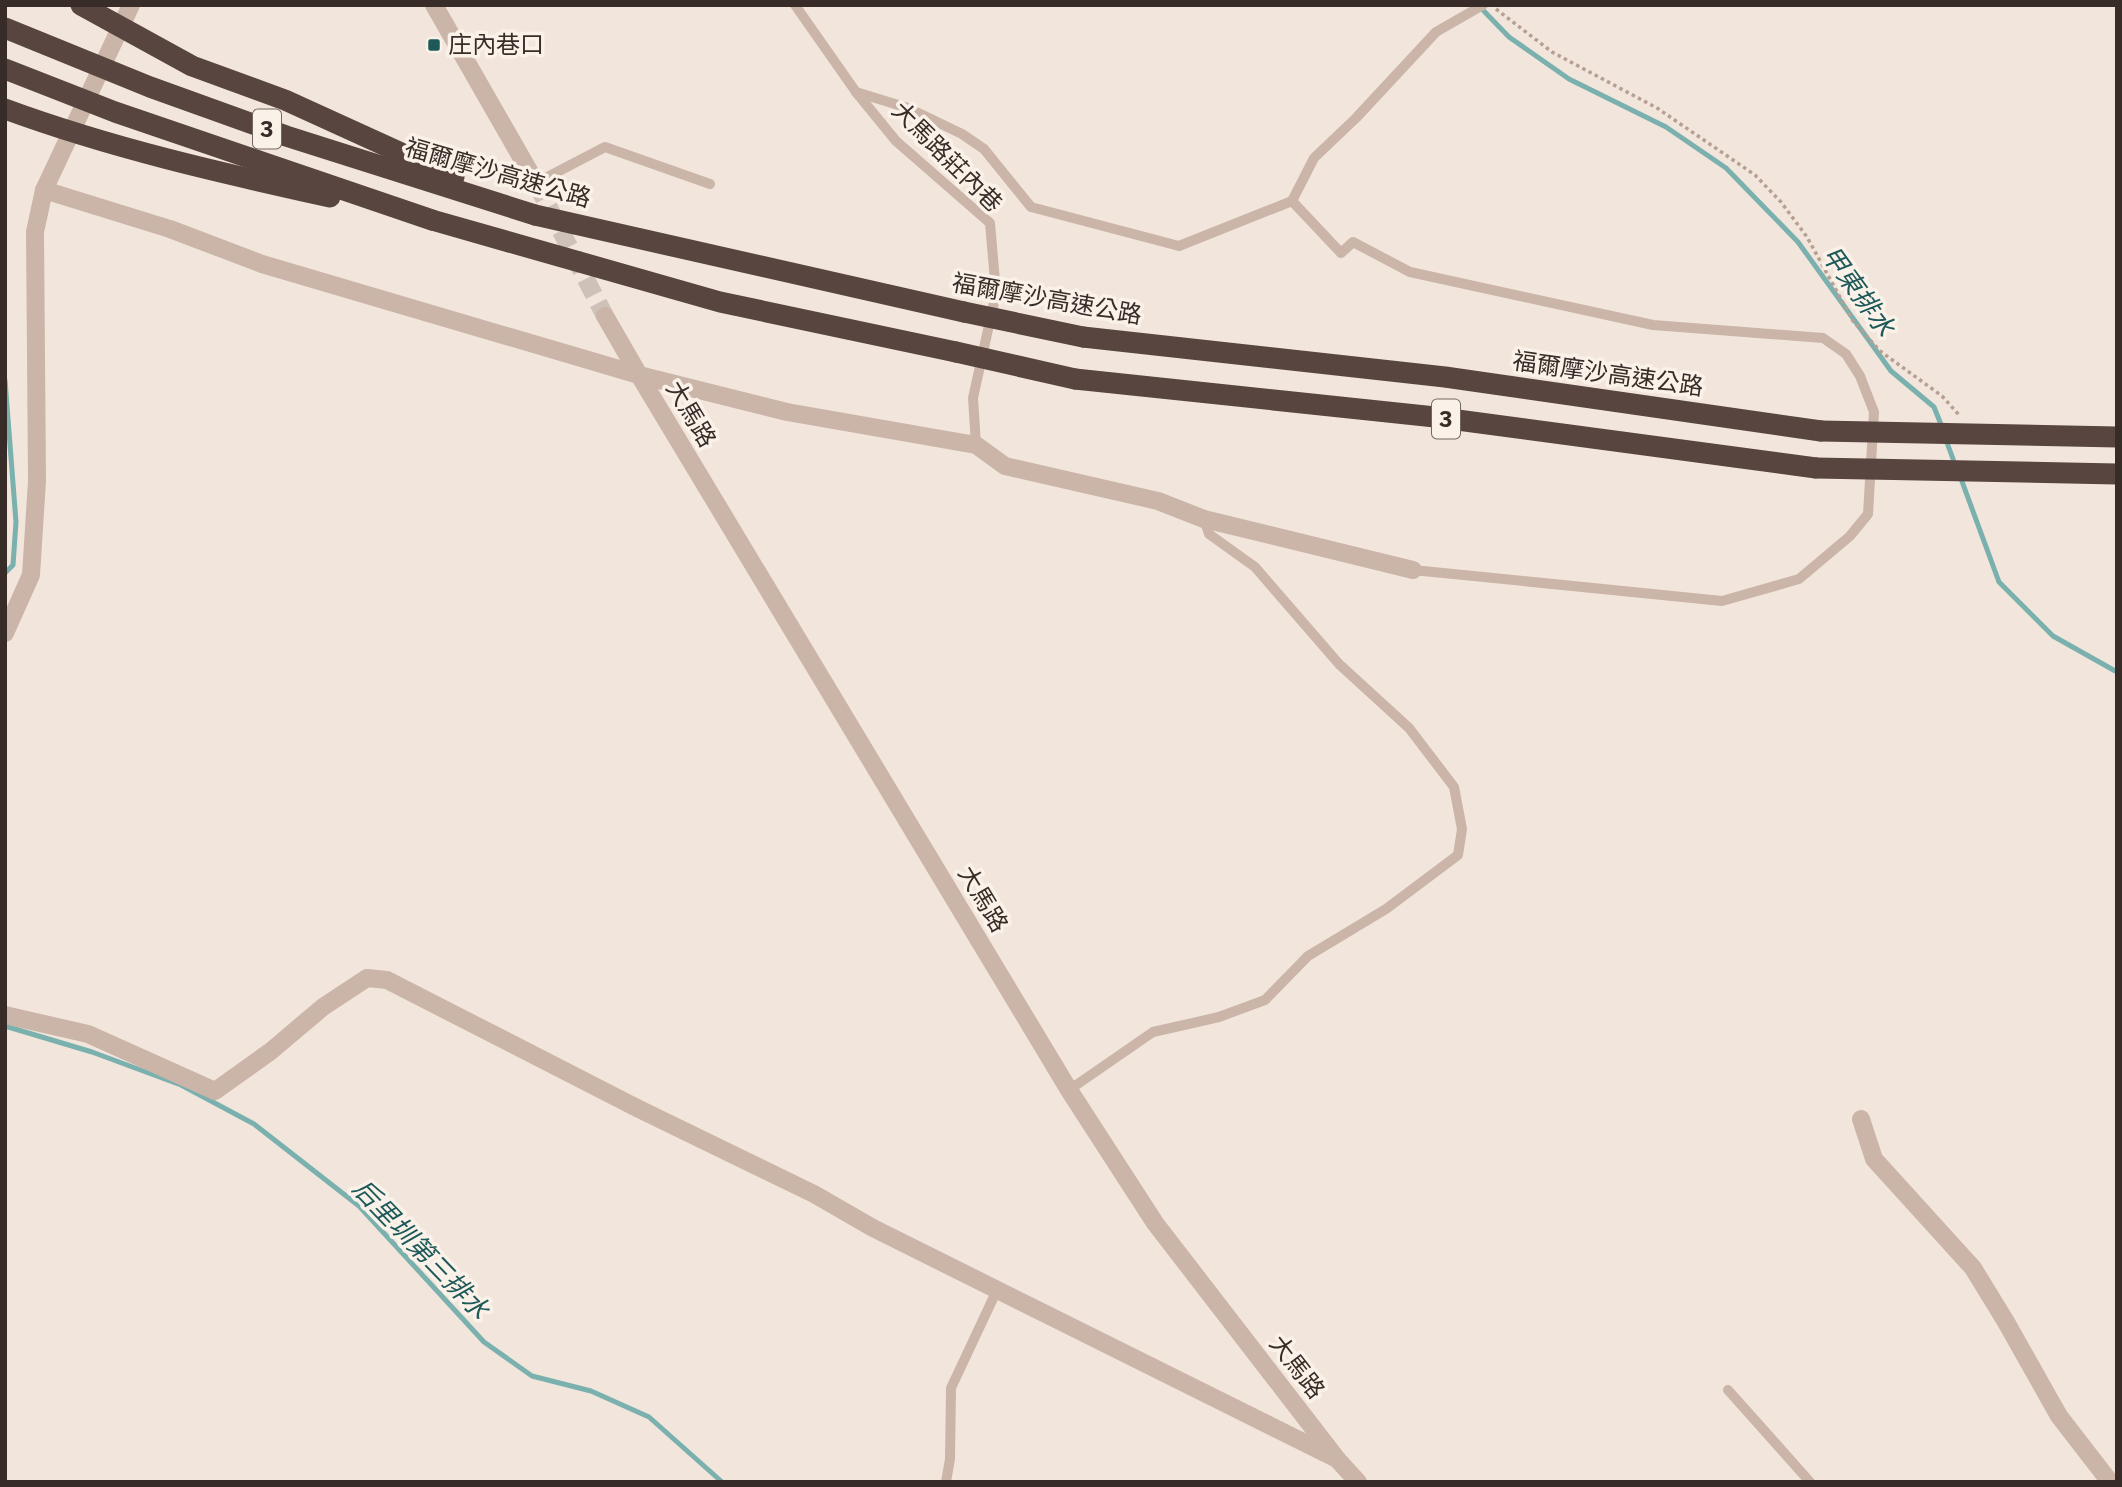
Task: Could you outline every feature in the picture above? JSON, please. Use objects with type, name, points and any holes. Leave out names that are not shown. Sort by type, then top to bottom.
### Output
[{"type":"highway","points":[[81,5],[192,65],[285,100],[535,215]]},
{"type":"highway","name":"福爾摩沙高速公路","points":[[5,28],[150,87],[286,136],[535,215],[1083,337],[1445,377],[1821,431],[2117,437]]},
{"type":"highway","name":"3","points":[[5,69],[115,112],[432,220],[719,302],[1075,379],[1436,417],[1816,468],[2117,474]]},
{"type":"highway","points":[[5,109],[198,168],[432,220]]},
{"type":"street","points":[[5,633],[32,575],[37,481],[34,232],[44,190],[131,5]]},
{"type":"street","points":[[434,5],[536,183]]},
{"type":"street","points":[[44,190],[170,229],[262,264],[639,375],[787,412],[976,445],[1005,466],[1158,501],[1204,519],[1413,570]]},
{"type":"street","name":"大馬路","points":[[606,316],[1069,1090],[1156,1223],[1337,1459],[1358,1482]]},
{"type":"street","points":[[5,1015],[88,1034],[215,1091],[271,1051],[323,1007],[367,978],[387,980],[814,1195],[873,1228],[1337,1459]]},
{"type":"street","points":[[1861,1119],[1874,1158],[1973,1268],[2059,1416],[2110,1482]]},
{"type":"lane","name":"大馬路莊內巷","points":[[795,5],[856,92],[896,141],[990,223],[996,293],[973,398],[976,445]]},
{"type":"lane","points":[[856,92],[908,108],[962,134],[984,149],[1031,207],[1180,246],[1292,201],[1314,158],[1356,118],[1436,32],[1483,5]]},
{"type":"lane","points":[[536,183],[605,147],[710,184]]},
{"type":"lane","points":[[1292,201],[1341,253],[1353,242],[1410,272],[1653,325],[1823,338],[1846,354],[1860,376],[1874,412],[1868,514],[1850,536],[1799,579],[1722,601],[1413,570]]},
{"type":"lane","points":[[1069,1090],[1153,1032],[1219,1017],[1265,1000],[1308,956],[1386,909],[1458,855],[1462,829],[1454,787],[1409,728],[1339,664],[1255,567],[1209,534],[1204,519]]},
{"type":"lane","points":[[946,1482],[950,1459],[951,1388],[997,1290]]},
{"type":"lane","points":[[1728,1390],[1810,1482]]},
{"type":"path","points":[[1492,5],[1552,52],[1657,108],[1755,175],[1781,202],[1807,237],[1853,321],[1880,351],[1942,396],[1963,421]]},
{"type":"waterway","name":"甲東排水","points":[[1479,6],[1509,37],[1569,79],[1666,127],[1726,168],[1798,242],[1891,371],[1934,407],[1942,427]]},
{"type":"waterway","name":"后里圳第三排水","points":[[5,380],[16,522],[13,565],[5,573]]},
{"type":"waterway","name":"甲東排水","points":[[1946,440],[1956,467]]},
{"type":"waterway","name":"甲東排水","points":[[1960,476],[1999,582],[2053,636],[2117,672]]},
{"type":"waterway","name":"后里圳第三排水","points":[[5,1026],[92,1052],[181,1085],[254,1124],[359,1206],[484,1342],[532,1376],[591,1391],[649,1417],[722,1482]]},
{"type":"tunnel","points":[[536,183],[605,316]]},
{"type":"place","name":"庄內巷口","points":[[434,45]]}]
